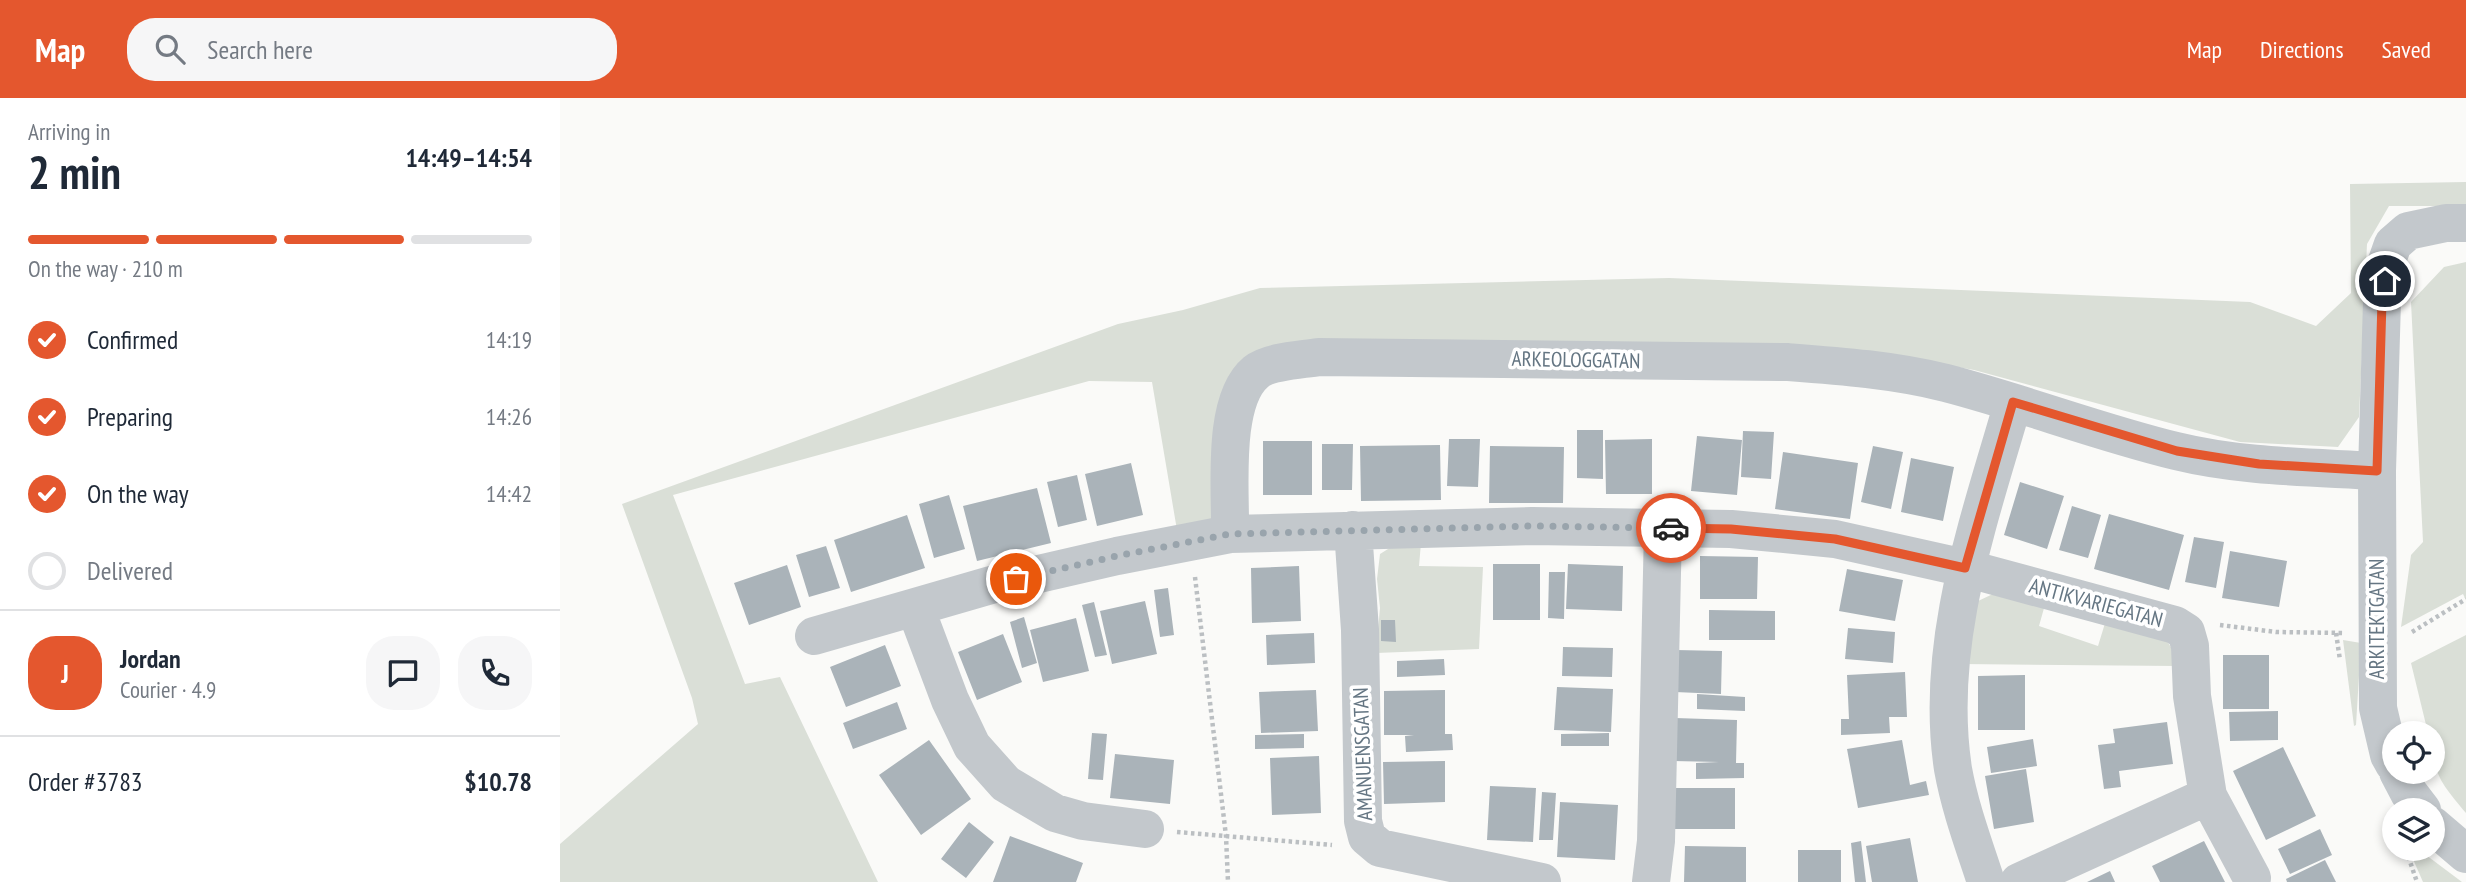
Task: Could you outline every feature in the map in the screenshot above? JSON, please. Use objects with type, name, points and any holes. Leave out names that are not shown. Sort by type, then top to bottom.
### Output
[{"type":"street","name":"ARKITEKTGATAN","points":[[2382,725],[2378,708],[2377,471],[2382,301],[2387,261],[2393,244],[2408,231],[2446,223],[2466,223]]},
{"type":"street","name":"ARKEOLOGGATAN","points":[[1230,534],[1232,431],[1244,387],[1258,370],[1284,362],[1319,357],[1787,362],[1894,373],[2013,402],[2177,451],[2259,464],[2377,471]]},
{"type":"street","points":[[1986,882],[1964,817],[1954,770],[1948,684],[1965,568],[2013,402]]},
{"type":"street","points":[[814,636],[991,585],[1230,534],[1532,526],[1731,529],[1835,539],[1965,568]]},
{"type":"street","points":[[1651,882],[1656,841],[1663,528]]},
{"type":"street","name":"AMANUENSGATAN","points":[[1353,530],[1360,630],[1363,821],[1367,837],[1380,848],[1542,882]]},
{"type":"street","name":"ANTIKVARIEGATAN","points":[[1965,568],[2175,625],[2186,632],[2190,646],[2193,709],[2208,796],[2252,878]]},
{"type":"street","points":[[915,607],[950,700],[972,746],[1006,784],[1055,813],[1083,821],[1145,829]]},
{"type":"street","points":[[2019,882],[2208,796]]},
{"type":"street","points":[[2445,836],[2466,853]]},
{"type":"path","points":[[1191,542],[1226,836],[1228,882]]},
{"type":"path","points":[[2186,632],[2210,624],[2276,632],[2413,632],[2466,599]]},
{"type":"path","points":[[1145,829],[1334,845],[1367,837]]},
{"type":"path","points":[[2410,861],[2417,882]]},
{"type":"shaded area","points":[[2466,182],[2466,206],[2389,206],[2367,244],[2359,417],[2338,447],[2240,442],[1974,370],[1867,351],[1251,365],[1221,507],[1201,531],[1178,536],[1152,382],[1089,381],[673,495],[745,684],[780,677],[878,882],[560,882],[560,844],[698,724],[692,698],[622,504],[1118,324],[1183,310],[1260,288],[1669,278],[2250,302],[2316,326],[2351,293],[2350,184]]},
{"type":"shaded area","points":[[2466,262],[2466,600],[2463,594],[2401,627],[2411,555],[2423,542],[2411,302],[2444,267]]},
{"type":"shaded area","points":[[1421,543],[1419,566],[1483,567],[1479,649],[1376,653],[1380,608],[1377,579],[1380,554],[1396,544]]},
{"type":"shaded area","points":[[1995,593],[2046,601],[2039,626],[2098,646],[2106,620],[2167,641],[2174,652],[2177,666],[1962,664],[1976,602]]},
{"type":"shaded area","points":[[2466,635],[2466,813],[2444,784],[2445,721],[2425,721],[2411,663]]},
{"type":"shaded area","points":[[2343,640],[2361,643],[2354,726]]},
{"type":"shaded area","points":[[2414,861],[2434,861],[2462,882],[2423,882]]},
{"type":"building","points":[[1577,430],[1603,430],[1603,479],[1577,478]]},
{"type":"building","points":[[1743,431],[1774,432],[1771,479],[1741,477]]},
{"type":"building","points":[[1697,436],[1742,440],[1737,495],[1691,491]]},
{"type":"building","points":[[1449,439],[1480,439],[1478,487],[1447,486]]},
{"type":"building","points":[[1652,439],[1652,494],[1606,494],[1605,440]]},
{"type":"building","points":[[1263,441],[1312,441],[1312,495],[1263,495]]},
{"type":"building","points":[[1322,444],[1353,444],[1352,490],[1322,490]]},
{"type":"building","points":[[1440,445],[1441,500],[1361,501],[1360,446]]},
{"type":"building","points":[[1490,446],[1564,447],[1563,503],[1489,503]]},
{"type":"building","points":[[1873,446],[1903,452],[1891,509],[1861,502]]},
{"type":"building","points":[[1783,452],[1858,463],[1850,519],[1775,509]]},
{"type":"building","points":[[1911,458],[1954,467],[1943,521],[1901,512]]},
{"type":"building","points":[[1131,463],[1143,515],[1097,526],[1085,474]]},
{"type":"building","points":[[1077,475],[1087,520],[1058,527],[1047,482]]},
{"type":"building","points":[[2020,482],[2064,496],[2047,549],[2004,535]]},
{"type":"building","points":[[1037,488],[1051,543],[977,561],[963,506]]},
{"type":"building","points":[[949,495],[965,549],[934,558],[919,504]]},
{"type":"building","points":[[2072,506],[2101,515],[2088,558],[2059,550]]},
{"type":"building","points":[[2109,514],[2184,535],[2169,590],[2094,569]]},
{"type":"building","points":[[907,515],[925,568],[851,592],[834,540]]},
{"type":"building","points":[[2194,537],[2224,542],[2216,588],[2185,582]]},
{"type":"building","points":[[826,546],[840,588],[809,597],[796,555]]},
{"type":"building","points":[[2230,551],[2287,561],[2279,607],[2222,598]]},
{"type":"building","points":[[1700,556],[1758,557],[1757,599],[1700,599]]},
{"type":"building","points":[[1493,564],[1540,564],[1540,620],[1493,620]]},
{"type":"building","points":[[1568,564],[1623,566],[1622,611],[1566,609]]},
{"type":"building","points":[[787,565],[801,607],[749,625],[734,583]]},
{"type":"building","points":[[1299,566],[1301,621],[1252,623],[1251,568]]},
{"type":"building","points":[[1847,569],[1903,580],[1895,621],[1839,611]]},
{"type":"building","points":[[1549,572],[1565,572],[1564,619],[1548,618]]},
{"type":"building","points":[[1168,588],[1174,635],[1160,637],[1154,590]]},
{"type":"building","points":[[1145,601],[1157,654],[1112,664],[1100,611]]},
{"type":"building","points":[[1094,602],[1107,655],[1095,657],[1082,605]]},
{"type":"building","points":[[1709,610],[1775,611],[1775,640],[1709,640]]},
{"type":"building","points":[[1024,617],[1037,663],[1022,668],[1010,622]]},
{"type":"building","points":[[1076,618],[1089,671],[1043,682],[1030,630]]},
{"type":"building","points":[[1381,620],[1395,620],[1396,642],[1381,641]]},
{"type":"building","points":[[1848,628],[1895,632],[1893,663],[1845,659]]},
{"type":"building","points":[[1314,633],[1315,663],[1267,665],[1266,635]]},
{"type":"building","points":[[1003,634],[1022,682],[977,700],[958,652]]},
{"type":"building","points":[[885,645],[901,686],[846,707],[830,667]]},
{"type":"building","points":[[1563,647],[1613,648],[1612,677],[1562,676]]},
{"type":"building","points":[[1676,650],[1722,651],[1721,694],[1675,692]]},
{"type":"building","points":[[2223,655],[2269,655],[2269,709],[2223,709]]},
{"type":"building","points":[[1444,659],[1445,675],[1397,677],[1397,661]]},
{"type":"building","points":[[1905,672],[1907,717],[1889,717],[1890,733],[1841,735],[1841,719],[1849,719],[1847,675]]},
{"type":"building","points":[[2025,675],[2025,730],[1978,730],[1978,676]]},
{"type":"building","points":[[1557,687],[1613,689],[1611,732],[1554,730]]},
{"type":"building","points":[[1316,690],[1318,731],[1261,733],[1259,692]]},
{"type":"building","points":[[1445,690],[1445,734],[1452,734],[1453,750],[1406,752],[1405,736],[1414,735],[1384,735],[1384,691]]},
{"type":"building","points":[[1697,694],[1745,697],[1745,711],[1697,709]]},
{"type":"building","points":[[897,702],[907,729],[853,749],[843,723]]},
{"type":"building","points":[[2278,711],[2278,740],[2230,741],[2229,712]]},
{"type":"building","points":[[1675,718],[1737,720],[1736,763],[1744,763],[1744,778],[1696,779],[1696,763],[1719,762],[1673,761]]},
{"type":"building","points":[[2167,722],[2173,764],[2119,771],[2121,787],[2104,789],[2098,745],[2115,743],[2113,729]]},
{"type":"building","points":[[1092,733],[1107,734],[1103,780],[1088,779]]},
{"type":"building","points":[[1609,733],[1609,746],[1561,746],[1561,734]]},
{"type":"building","points":[[1304,734],[1304,748],[1255,749],[1255,735]]},
{"type":"building","points":[[2033,739],[2037,766],[1991,773],[1987,747]]},
{"type":"building","points":[[929,740],[971,799],[921,835],[879,775]]},
{"type":"building","points":[[1902,740],[1910,785],[1926,781],[1929,795],[1858,808],[1847,749]]},
{"type":"building","points":[[2283,747],[2316,816],[2266,840],[2233,771]]},
{"type":"building","points":[[1115,754],[1174,760],[1170,804],[1110,798]]},
{"type":"building","points":[[1319,756],[1321,813],[1272,815],[1270,758]]},
{"type":"building","points":[[1445,761],[1445,802],[1384,804],[1383,762]]},
{"type":"building","points":[[2026,769],[2034,822],[1994,829],[1985,776]]},
{"type":"building","points":[[1490,786],[1536,788],[1533,842],[1487,840]]},
{"type":"building","points":[[1673,788],[1735,788],[1735,829],[1673,829]]},
{"type":"building","points":[[1542,792],[1556,793],[1553,840],[1539,840]]},
{"type":"building","points":[[1560,802],[1618,805],[1615,860],[1557,857]]},
{"type":"building","points":[[969,822],[994,842],[966,878],[941,859]]},
{"type":"building","points":[[2320,829],[2332,855],[2290,874],[2278,849]]},
{"type":"building","points":[[1010,836],[1083,863],[1076,882],[993,882]]},
{"type":"building","points":[[1910,838],[1918,882],[1872,882],[1866,846]]},
{"type":"building","points":[[1861,841],[1866,882],[1855,882],[1851,843]]},
{"type":"building","points":[[2204,841],[2225,882],[2160,882],[2152,866]]},
{"type":"building","points":[[1685,846],[1746,847],[1746,882],[1684,882]]},
{"type":"building","points":[[1798,850],[1841,850],[1841,882],[1798,882]]},
{"type":"building","points":[[2325,860],[2336,882],[2287,882],[2286,879]]},
{"type":"building","points":[[2110,871],[2115,882],[2087,882]]},
{"type":"way so far","points":[[1016,579],[1230,534],[1532,526],[1671,528]]},
{"type":"route","points":[[1671,528],[1779,532],[1835,539],[1965,568],[2013,402],[2177,451],[2259,464],[2377,471],[2382,301],[2385,281]]}]
